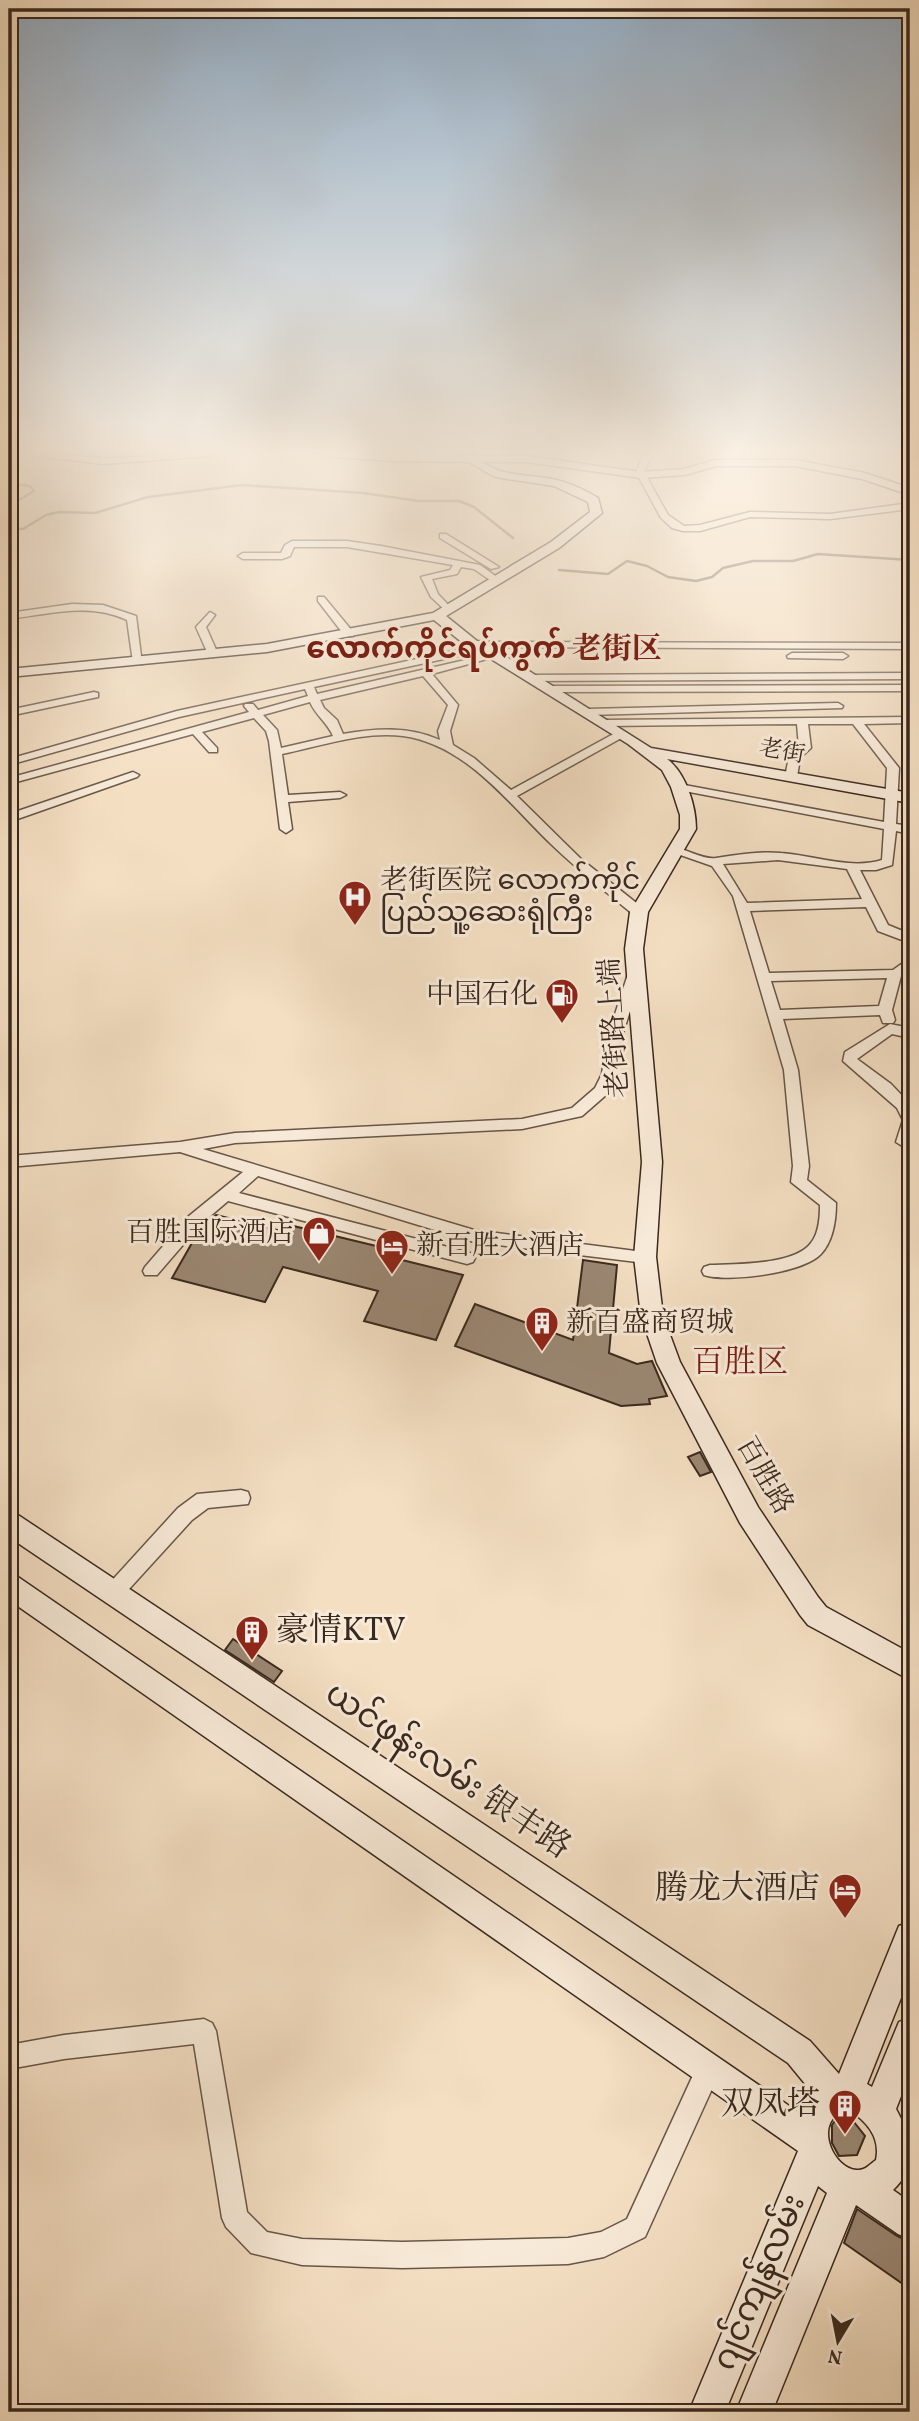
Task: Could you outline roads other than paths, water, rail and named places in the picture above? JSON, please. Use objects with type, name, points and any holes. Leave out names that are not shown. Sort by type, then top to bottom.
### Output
[{"type":"main road","points":[[9,673],[213,654],[349,634],[442,613],[520,566]]},
{"type":"main road","name":"老街路上端","points":[[442,613],[485,651],[587,712],[668,767],[679,787],[688,815],[688,828],[639,912],[634,949],[652,1162],[646,1257]]},
{"type":"main road","name":"老街","points":[[646,751],[910,798]]},
{"type":"main road","name":"百胜路","points":[[646,1257],[652,1316],[669,1363],[749,1515],[817,1616],[910,1667]]},
{"type":"main road","name":"ယင်ဖုန်းလမ်း 银丰路","points":[[9,1523],[799,2052],[842,2093]]},
{"type":"main road","points":[[9,1585],[709,2069],[813,2147],[834,2178],[854,2186],[910,2222]]},
{"type":"main road","points":[[842,2093],[910,1937]]},
{"type":"main road","points":[[854,2186],[873,2184],[884,2176],[891,2164],[910,2034]]},
{"type":"main road","points":[[813,2147],[811,2122],[816,2109],[824,2099],[842,2093],[862,2096],[894,2130]]},
{"type":"main road","name":"ဂျင်ကျန်လမ်း","points":[[706,2412],[813,2147]]},
{"type":"main road","name":"ဂျင်ကျန်လမ်း","points":[[754,2412],[854,2186]]},
{"type":"street","points":[[442,613],[426,577],[454,572],[457,566]]},
{"type":"street","points":[[471,566],[500,578]]},
{"type":"street","points":[[492,566],[500,578]]},
{"type":"street","points":[[321,599],[349,634]]},
{"type":"street","points":[[9,616],[81,607],[125,614],[132,618],[138,662]]},
{"type":"street","points":[[210,615],[201,627],[213,654]]},
{"type":"street","points":[[9,781],[255,712],[311,692],[485,651],[815,651],[910,646]]},
{"type":"street","points":[[9,762],[177,714],[242,699],[311,692],[425,672],[472,662],[485,651]]},
{"type":"street","points":[[815,651],[910,656]]},
{"type":"street","points":[[716,863],[725,859],[778,856],[852,866],[876,866],[888,862],[888,827],[893,795],[892,763],[838,706],[815,651]]},
{"type":"street","points":[[425,672],[453,705],[444,732],[447,745]]},
{"type":"street","points":[[531,678],[910,676]]},
{"type":"street","points":[[550,689],[910,688]]},
{"type":"street","points":[[311,692],[319,710],[332,720],[340,739]]},
{"type":"street","points":[[9,713],[94,695]]},
{"type":"street","points":[[242,699],[271,730],[277,752],[286,829]]},
{"type":"street","points":[[587,712],[838,706]]},
{"type":"street","points":[[604,723],[910,720]]},
{"type":"street","points":[[791,777],[795,757],[805,748],[802,722]]},
{"type":"street","points":[[194,729],[213,750]]},
{"type":"street","points":[[277,752],[340,739],[401,732],[447,745],[510,795],[571,857],[639,912]]},
{"type":"street","points":[[510,795],[621,734]]},
{"type":"street","points":[[90,758],[110,781]]},
{"type":"street","points":[[9,818],[133,775]]},
{"type":"street","points":[[679,787],[910,830]]},
{"type":"street","points":[[281,799],[340,795]]},
{"type":"street","points":[[675,850],[716,863],[730,880],[742,907],[791,1070],[801,1166],[799,1182],[828,1203],[825,1233],[815,1251],[804,1259],[746,1271],[710,1271]]},
{"type":"street","points":[[852,866],[883,928],[910,939]]},
{"type":"street","points":[[742,907],[871,903]]},
{"type":"street","points":[[762,977],[906,968]]},
{"type":"street","points":[[890,1029],[885,1010],[906,968]]},
{"type":"street","points":[[9,1162],[180,1147],[235,1138],[522,1124],[577,1112],[601,1091],[609,1074],[613,1042],[635,972]]},
{"type":"street","points":[[774,1015],[885,1010]]},
{"type":"street","points":[[904,1142],[910,1122],[908,1111],[894,1095],[850,1060],[850,1055],[890,1029],[910,1033]]},
{"type":"street","points":[[180,1147],[474,1236],[646,1257]]},
{"type":"street","points":[[151,1271],[195,1220],[257,1170]]},
{"type":"street","points":[[226,1195],[465,1265],[474,1236]]},
{"type":"street","points":[[113,1593],[185,1514],[204,1500],[241,1498]]},
{"type":"street","points":[[9,2057],[64,2047],[204,2031],[235,2218],[260,2244],[302,2252],[401,2255],[568,2250],[604,2244],[636,2228],[709,2069]]},
{"type":"waterway","points":[[559,570],[608,574],[620,566]]},
{"type":"waterway","points":[[647,566],[668,577],[696,581],[712,577],[723,568],[732,566]]},
{"type":"place","name":"老街医院 လောက်ကိုင် ပြည်သူ့ဆေးရုံကြီး","points":[[355,927]]},
{"type":"place","name":"中国石化","points":[[562,1025]]},
{"type":"place","name":"百胜国际酒店","points":[[319,1263]]},
{"type":"place","name":"新百胜大酒店","points":[[392,1276]]},
{"type":"place","name":"新百盛商贸城","points":[[542,1353]]},
{"type":"place","name":"豪情KTV","points":[[252,1662]]},
{"type":"place","name":"腾龙大酒店","points":[[845,1920]]},
{"type":"place","name":"双凤塔","points":[[845,2136]]},
{"type":"district","name":"လောက်ကိုင်ရပ်ကွက် 老街区","points":[[484,650]]},
{"type":"district","name":"百胜区","points":[[740,1364]]}]
